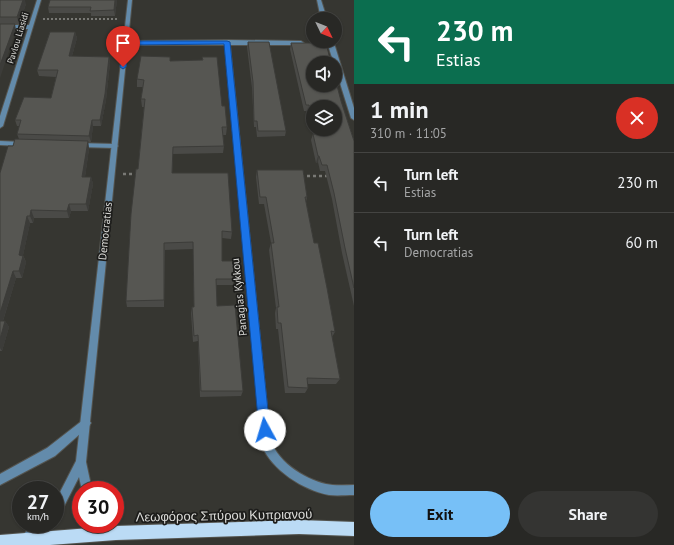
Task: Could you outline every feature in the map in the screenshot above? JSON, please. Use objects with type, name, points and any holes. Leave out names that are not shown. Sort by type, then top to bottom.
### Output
[{"type":"main road","name":"Λεωφόρος Σπύρου Κυπριανού","points":[[124,529],[299,527],[354,529]]},
{"type":"main road","name":"Λεωφόρος Σπύρου Κυπριανού","points":[[0,542],[76,533]]},
{"type":"street","name":"Pavlou Liasidi","points":[[0,126],[39,0]]},
{"type":"street","name":"Democratias","points":[[64,496],[81,462],[130,0]]},
{"type":"street","points":[[319,0],[322,12]]},
{"type":"street","points":[[0,27],[31,27]]},
{"type":"street","name":"Panagias Kykkou","points":[[227,42],[261,390],[268,447],[277,460],[289,471],[304,481],[326,490],[354,490]]},
{"type":"street","points":[[126,43],[306,42]]},
{"type":"street","points":[[333,48],[354,118]]},
{"type":"street","points":[[0,143],[31,144]]},
{"type":"street","points":[[69,145],[115,146]]},
{"type":"street","points":[[0,480],[51,452],[86,423]]},
{"type":"street","name":"Democratias","points":[[81,462],[85,481]]},
{"type":"street","points":[[23,539],[34,533]]},
{"type":"path","points":[[33,19],[128,19]]},
{"type":"path","points":[[111,174],[141,174]]},
{"type":"path","points":[[300,176],[331,176]]},
{"type":"building","points":[[0,0],[23,0],[17,17],[0,17]]},
{"type":"building","points":[[50,0],[115,0],[114,10],[90,11],[91,7],[48,7]]},
{"type":"building","points":[[0,24],[15,24],[0,65]]},
{"type":"building","points":[[50,32],[75,32],[69,56],[109,57],[105,94],[100,120],[92,120],[89,136],[17,134],[21,120],[15,120],[24,97],[51,98],[58,70],[37,70]]},
{"type":"building","points":[[248,42],[269,42],[286,131],[258,131],[257,121],[254,121],[253,82]]},
{"type":"building","points":[[291,43],[306,43],[306,48],[327,48],[329,56],[306,56],[306,92],[339,92],[341,100],[306,100],[306,105]]},
{"type":"building","points":[[141,56],[170,57],[170,61],[203,60],[202,57],[217,57],[222,106],[225,106],[227,127],[222,127],[224,146],[173,147],[172,173],[228,173],[232,232],[222,231],[222,261],[233,261],[234,279],[216,279],[217,306],[235,305],[243,391],[201,391],[198,335],[194,336],[192,307],[194,307],[193,242],[164,243],[164,300],[126,301],[131,214],[136,169],[138,169],[145,99],[141,99],[144,80],[137,79]]},
{"type":"building","points":[[342,104],[354,141],[354,288],[327,165],[322,165],[318,156],[313,136],[342,136]]},
{"type":"building","points":[[15,139],[88,141],[82,177],[91,177],[86,204],[69,204],[67,211],[31,210],[30,216],[27,216],[19,255],[23,256],[19,271],[13,271],[0,313],[0,173],[8,146],[13,146]]},
{"type":"building","points":[[257,170],[303,170],[307,197],[305,197],[314,243],[318,243],[335,332],[331,331],[340,379],[307,378],[308,388],[288,387],[281,323],[278,323],[277,307],[279,307],[271,243],[274,243],[266,197],[260,197]]},
{"type":"building","points":[[0,321],[5,321],[0,339]]},
{"type":"route","points":[[123,67],[126,43],[227,42],[265,430]]}]
